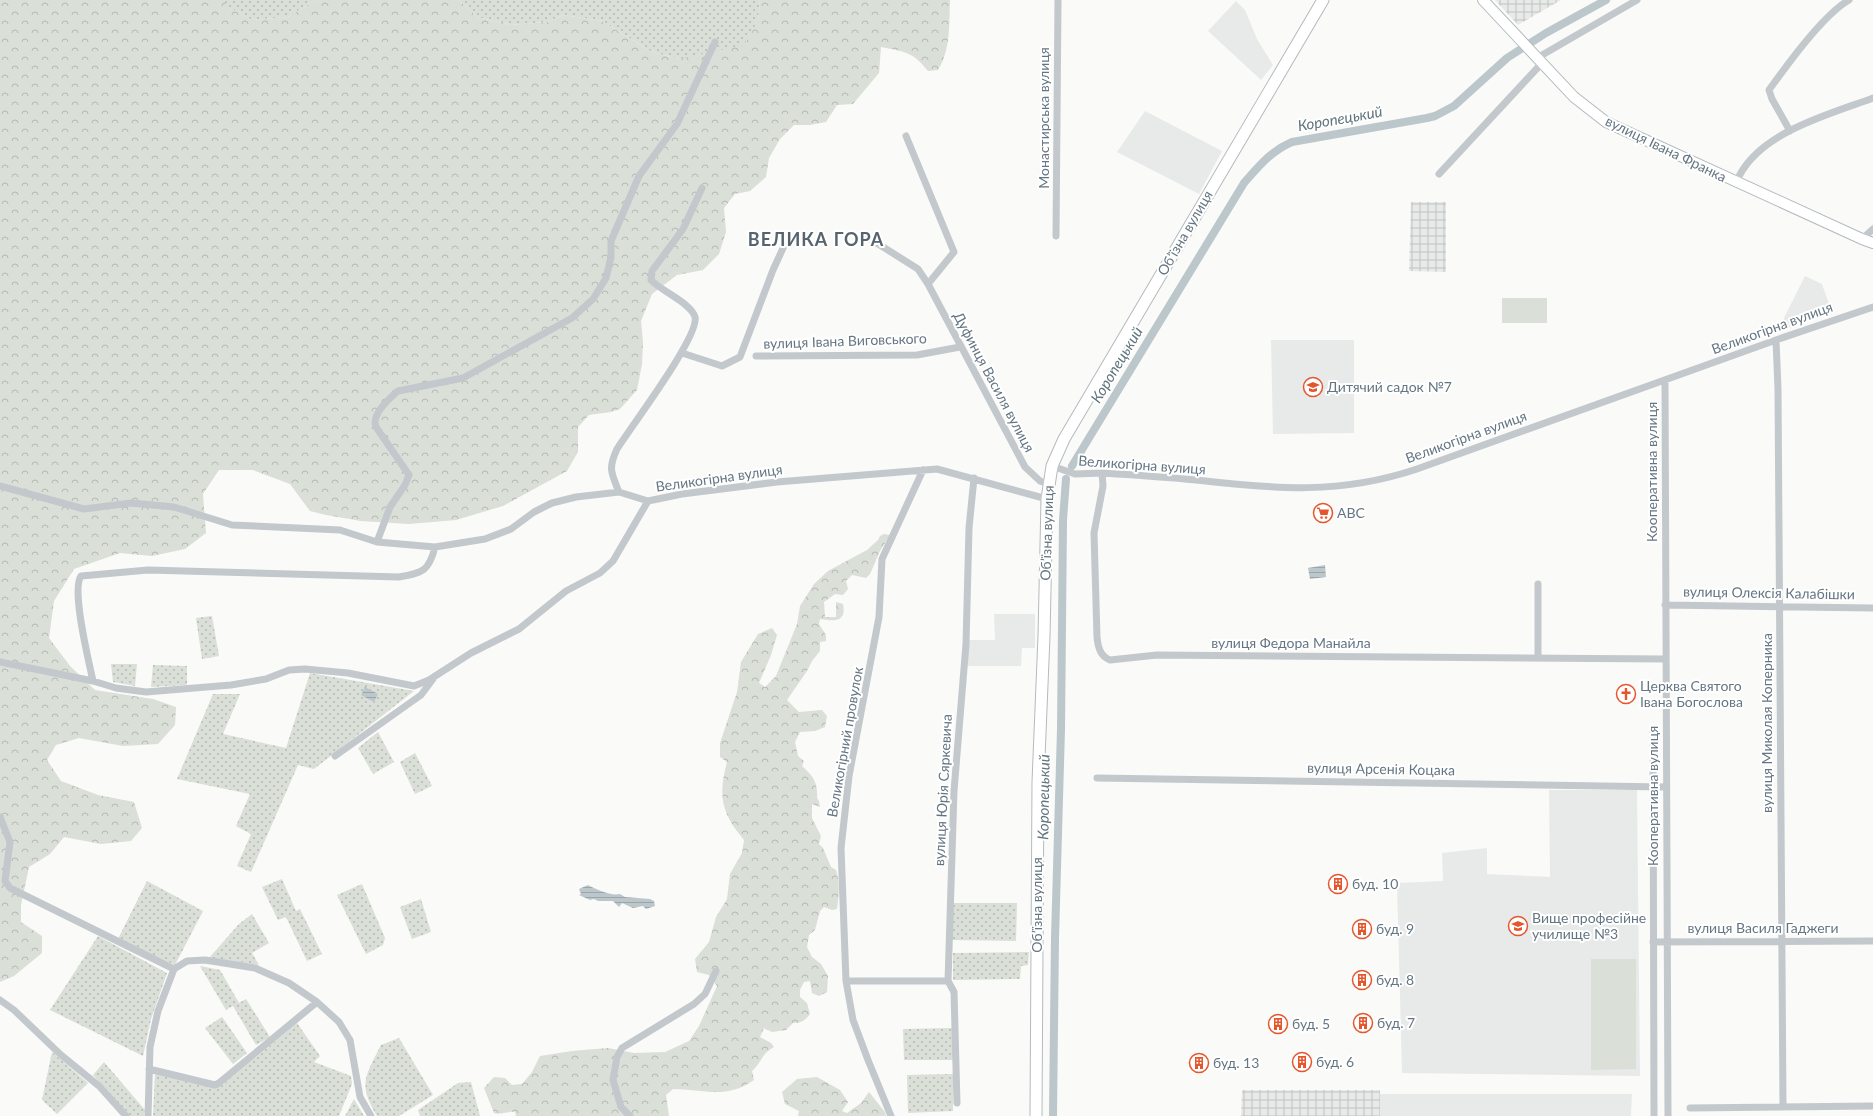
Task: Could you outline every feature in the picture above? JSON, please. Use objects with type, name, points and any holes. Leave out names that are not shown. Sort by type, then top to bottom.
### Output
[{"type":"main road","name":"Обʼїзна вулиця","points":[[1036,1116],[1038,782],[1044,636],[1047,499],[1048,484],[1052,466],[1064,439],[1323,0]]},
{"type":"main road","name":"вулиця Івана Франка","points":[[1483,0],[1582,104],[1606,122],[1873,243]]},
{"type":"main road","name":"вулиця Івана Франка","points":[[1862,239],[1873,248]]},
{"type":"street","name":"Монастирська вулиця","points":[[1056,236],[1058,0]]},
{"type":"street","points":[[1439,174],[1537,58],[1637,0]]},
{"type":"street","points":[[1790,131],[1772,100],[1769,90],[1819,27],[1840,5],[1849,0]]},
{"type":"street","points":[[377,542],[390,507],[405,485],[409,475],[376,427],[374,421],[376,416],[392,396],[398,391],[464,378],[572,318],[593,299],[606,278],[611,241],[639,176],[677,124],[715,42]]},
{"type":"street","points":[[1736,182],[1746,162],[1759,150],[1790,131],[1873,98]]},
{"type":"street","points":[[906,136],[954,252],[928,284]]},
{"type":"street","points":[[619,492],[610,472],[611,462],[617,449],[682,353],[695,327],[695,316],[688,307],[651,280],[652,271],[683,229],[702,188]]},
{"type":"street","points":[[1862,239],[1873,229]]},
{"type":"street","points":[[682,353],[722,366],[740,357],[773,270],[789,235]]},
{"type":"street","name":"Дуфинця Василя вулиця","points":[[864,235],[918,269],[928,284],[960,347],[1025,467],[1040,481],[1048,484]]},
{"type":"street","name":"Великогірна вулиця","points":[[1052,466],[1076,474],[1102,472],[1266,488],[1326,487],[1380,480],[1418,469],[1776,340],[1873,307]]},
{"type":"street","name":"вулиця Миколая Коперника","points":[[1776,340],[1778,388],[1783,1106]]},
{"type":"street","name":"вулиця Івана Виговського","points":[[756,356],[917,354],[960,347]]},
{"type":"street","name":"Кооперативна вулиця","points":[[1665,381],[1668,1116]]},
{"type":"street","name":"Великогірна вулиця","points":[[436,675],[471,653],[519,629],[566,591],[600,573],[613,561],[648,501],[682,494],[777,482],[937,468],[1047,499]]},
{"type":"street","name":"Великогірний провулок","points":[[891,1116],[853,1020],[846,981],[841,848],[849,776],[879,617],[882,559],[923,470]]},
{"type":"street","name":"вулиця Федора Манайла","points":[[1102,472],[1103,486],[1094,533],[1097,637],[1098,645],[1104,657],[1110,660],[1157,655],[1665,659]]},
{"type":"street","name":"вулиця Юрія Сяркевича","points":[[957,1103],[954,992],[948,981],[954,791],[966,644],[969,528],[974,478]]},
{"type":"street","points":[[0,486],[84,508],[131,503],[174,507],[232,525],[340,530],[377,542],[435,547],[485,539],[505,532],[534,512],[552,503],[576,497],[619,492],[648,501]]},
{"type":"street","points":[[93,681],[77,596],[78,581],[80,576],[148,570],[399,577],[418,573],[427,566],[431,562],[435,547]]},
{"type":"street","points":[[1538,584],[1538,658]]},
{"type":"street","name":"вулиця Олексія Калабішки","points":[[1665,605],[1873,608]]},
{"type":"street","points":[[0,662],[93,681],[116,688],[146,692],[231,685],[266,679],[289,670],[305,669],[348,673],[414,686],[436,675]]},
{"type":"street","points":[[336,756],[421,694],[436,675]]},
{"type":"street","name":"Кооперативна вулиця","points":[[1653,731],[1654,1116]]},
{"type":"street","name":"вулиця Арсенія Коцака","points":[[1097,778],[1666,787]]},
{"type":"street","points":[[0,817],[10,842],[5,881],[10,888],[174,969]]},
{"type":"street","name":"вулиця Василя Гаджеги","points":[[1653,942],[1873,941]]},
{"type":"street","points":[[148,1116],[150,1047],[158,1011],[174,969],[187,961],[205,960],[255,968],[289,983],[317,1002],[339,1022],[350,1040],[360,1098],[371,1116]]},
{"type":"street","points":[[630,1116],[621,1107],[613,1080],[617,1058],[622,1048],[694,1004],[704,994],[716,971]]},
{"type":"street","points":[[846,981],[948,981]]},
{"type":"street","points":[[0,1000],[14,1010],[61,1055],[99,1086],[126,1116]]},
{"type":"street","points":[[149,1069],[214,1085],[219,1083],[317,1002]]},
{"type":"street","points":[[1690,1108],[1873,1106]]},
{"type":"shaded area","points":[[1495,0],[1561,0],[1518,25]]},
{"type":"shaded area","points":[[1236,1],[1245,10],[1257,39],[1273,65],[1261,80],[1208,31]]},
{"type":"shaded area","points":[[1145,111],[1222,151],[1199,194],[1117,152]]},
{"type":"shaded area","points":[[1411,202],[1446,202],[1446,272],[1409,271]]},
{"type":"shaded area","points":[[1805,276],[1822,284],[1832,313],[1781,331],[1780,326]]},
{"type":"shaded area","name":"Дитячий садок №7","points":[[1271,340],[1354,340],[1354,433],[1273,434]]},
{"type":"shaded area","points":[[1325,565],[1326,577],[1310,579],[1308,568]]},
{"type":"shaded area","points":[[994,614],[1035,614],[1035,648],[1022,648],[1021,666],[968,666],[968,640],[995,640]]},
{"type":"shaded area","points":[[365,687],[378,694],[374,702],[361,695]]},
{"type":"shaded area","name":"Вище професійне училище №3","points":[[1549,790],[1637,790],[1640,1076],[1402,1073],[1397,883],[1443,881],[1442,853],[1487,848],[1487,874],[1550,877]]},
{"type":"shaded area","points":[[588,885],[600,891],[620,894],[625,897],[650,899],[654,901],[655,906],[646,909],[643,906],[633,908],[622,903],[619,907],[613,901],[590,900],[579,895],[581,894],[579,889]]},
{"type":"shaded area","points":[[1242,1090],[1380,1090],[1380,1116],[1241,1116]]},
{"type":"shaded area","points":[[1380,1094],[1632,1094],[1631,1116],[1380,1116]]},
{"type":"green space","points":[[0,0],[225,0],[226,5],[252,20],[288,17],[316,0],[459,0],[477,17],[511,25],[547,22],[563,15],[602,21],[652,52],[679,59],[744,45],[758,21],[760,0],[950,0],[947,45],[938,70],[928,71],[908,53],[881,47],[879,73],[853,104],[837,105],[826,122],[810,125],[794,125],[780,139],[769,158],[766,177],[750,191],[735,194],[724,208],[726,232],[719,254],[703,270],[677,275],[652,294],[641,321],[643,342],[642,364],[637,390],[620,409],[611,412],[589,415],[578,427],[578,452],[567,471],[503,506],[456,520],[409,524],[361,521],[310,511],[290,484],[253,470],[219,470],[203,494],[206,533],[185,549],[152,556],[120,553],[74,569],[54,601],[49,638],[70,666],[95,690],[153,699],[176,707],[175,725],[158,744],[123,746],[79,738],[56,745],[47,760],[61,781],[98,795],[134,802],[142,828],[131,841],[101,844],[64,837],[50,854],[29,867],[21,905],[21,922],[42,936],[42,953],[14,976],[0,982]]},
{"type":"green space","points":[[225,0],[316,0],[288,17],[252,20],[225,5]]},
{"type":"green space","points":[[459,0],[760,0],[758,21],[744,46],[706,54],[699,69],[691,58],[679,59],[652,52],[602,21],[563,15],[547,22],[511,25],[477,17]]},
{"type":"green space","points":[[1502,298],[1547,298],[1547,323],[1502,323]]},
{"type":"green space","points":[[884,534],[890,535],[880,551],[870,574],[866,578],[852,575],[846,581],[848,589],[843,595],[835,594],[824,602],[825,617],[836,617],[836,602],[843,604],[843,615],[841,618],[834,620],[820,619],[819,624],[826,635],[826,641],[820,642],[820,651],[787,700],[799,712],[822,710],[827,716],[825,727],[815,731],[800,732],[795,742],[798,756],[804,761],[802,766],[812,776],[816,783],[817,798],[820,807],[812,804],[812,818],[821,836],[819,844],[823,848],[831,867],[836,870],[839,884],[837,909],[832,910],[824,907],[820,911],[815,930],[809,935],[807,947],[812,957],[821,964],[828,976],[827,992],[819,996],[812,993],[810,981],[804,982],[800,990],[800,997],[807,1003],[810,1014],[805,1020],[798,1023],[793,1023],[786,1030],[772,1032],[764,1028],[760,1037],[771,1043],[774,1047],[764,1055],[752,1071],[754,1080],[734,1090],[724,1092],[673,1089],[666,1095],[669,1116],[516,1116],[515,1112],[499,1114],[494,1113],[484,1088],[494,1077],[505,1078],[512,1085],[522,1084],[532,1072],[540,1056],[572,1051],[608,1048],[634,1053],[665,1052],[689,1041],[699,1026],[717,986],[709,975],[697,972],[695,959],[709,942],[716,917],[727,899],[730,874],[742,853],[744,840],[730,821],[726,812],[722,795],[727,762],[720,757],[720,743],[737,692],[741,662],[758,634],[772,628],[777,635],[771,655],[759,683],[765,687],[776,676],[797,624],[800,606],[814,584],[828,571],[867,550],[878,540],[880,536]]},
{"type":"green space","points":[[212,616],[219,656],[202,659],[196,618]]},
{"type":"green space","points":[[111,664],[137,664],[135,686],[113,682]]},
{"type":"green space","points":[[153,665],[187,666],[187,685],[151,687]]},
{"type":"green space","points":[[310,673],[414,691],[314,769],[298,765],[251,872],[237,866],[251,834],[236,826],[250,794],[177,779],[213,694],[240,694],[223,734],[286,748]]},
{"type":"green space","points":[[378,732],[394,762],[373,774],[358,748]]},
{"type":"green space","points":[[415,753],[432,786],[415,794],[400,762]]},
{"type":"green space","points":[[282,879],[296,911],[300,909],[322,954],[307,961],[286,917],[278,920],[262,887]]},
{"type":"green space","points":[[147,881],[203,911],[175,965],[118,939]]},
{"type":"green space","points":[[362,884],[385,938],[383,945],[366,954],[337,895]]},
{"type":"green space","points":[[421,899],[431,932],[412,939],[400,907]]},
{"type":"green space","points":[[953,903],[1017,903],[1016,941],[952,940]]},
{"type":"green space","points":[[252,914],[269,943],[252,953],[259,965],[209,958],[239,924]]},
{"type":"green space","points":[[98,936],[167,973],[151,1019],[143,1056],[50,1010]]},
{"type":"green space","points":[[1029,952],[1028,965],[1021,966],[1020,979],[953,980],[953,953]]},
{"type":"green space","points":[[1591,959],[1636,959],[1636,1069],[1591,1070]]},
{"type":"green space","points":[[200,966],[220,970],[239,1003],[246,999],[270,1037],[256,1045],[233,1006],[226,1010]]},
{"type":"green space","points":[[222,1017],[247,1053],[233,1064],[205,1028]]},
{"type":"green space","points":[[297,1023],[320,1056],[314,1062],[351,1076],[352,1084],[339,1116],[153,1116],[155,1073],[221,1086]]},
{"type":"green space","points":[[953,1028],[953,1060],[904,1060],[903,1029]]},
{"type":"green space","points":[[399,1038],[433,1095],[399,1116],[377,1116],[367,1096],[366,1080],[368,1072],[381,1045]]},
{"type":"green space","points":[[52,1052],[88,1083],[57,1114],[42,1100]]},
{"type":"green space","points":[[104,1062],[145,1110],[144,1116],[130,1116],[93,1075]]},
{"type":"green space","points":[[953,1074],[953,1111],[908,1113],[907,1075]]},
{"type":"green space","points":[[817,1077],[840,1090],[848,1102],[842,1111],[847,1113],[861,1103],[869,1092],[885,1112],[886,1116],[798,1116],[799,1111],[785,1104],[782,1092],[797,1079]]},
{"type":"green space","points":[[471,1082],[480,1116],[420,1116],[418,1110],[458,1083]]},
{"type":"green space","points":[[354,1099],[364,1116],[345,1116]]},
{"type":"waterway","name":"Коропецький","points":[[1072,466],[1244,183],[1272,154],[1292,142],[1435,116],[1454,106],[1507,58],[1546,33],[1606,0]]},
{"type":"waterway","name":"Коропецький","points":[[1053,1116],[1055,938],[1061,729],[1063,520],[1066,479]]},
{"type":"place","name":"Дитячий садок №7","points":[[1313,387]]},
{"type":"place","name":"АВС","points":[[1323,513]]},
{"type":"place","name":"Церква Святого Івана Богослова","points":[[1626,694]]},
{"type":"place","name":"буд. 10","points":[[1338,884]]},
{"type":"place","name":"Вище професійне училище №3","points":[[1518,926]]},
{"type":"place","name":"буд. 9","points":[[1362,929]]},
{"type":"place","name":"буд. 8","points":[[1362,980]]},
{"type":"place","name":"буд. 7","points":[[1363,1023]]},
{"type":"place","name":"буд. 5","points":[[1278,1024]]},
{"type":"place","name":"буд. 6","points":[[1302,1062]]},
{"type":"place","name":"буд. 13","points":[[1199,1063]]},
{"type":"district","name":"ВЕЛИКА ГОРА","points":[[816,240]]}]
